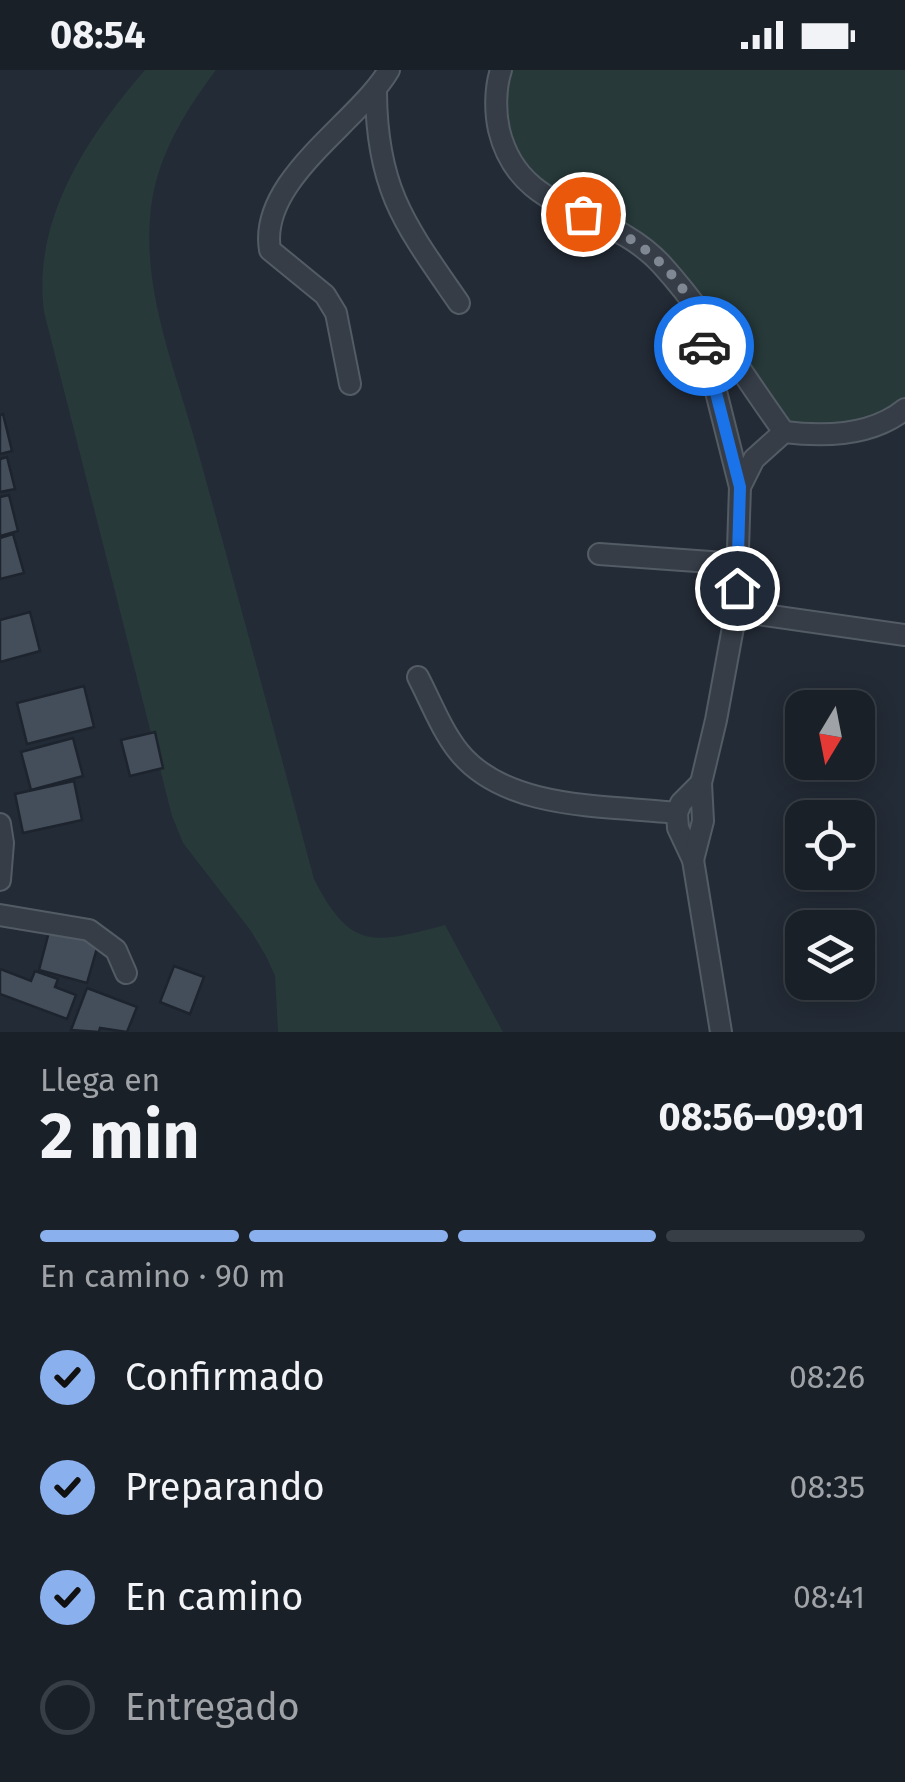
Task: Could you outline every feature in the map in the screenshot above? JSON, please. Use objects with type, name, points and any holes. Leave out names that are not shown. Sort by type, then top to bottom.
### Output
[{"type":"street","points":[[350,384],[336,314],[325,294],[270,250],[267,231],[272,213],[305,165],[338,126],[376,93],[389,70]]},
{"type":"street","points":[[502,70],[496,118],[505,154],[525,182],[558,203],[638,241],[663,266],[784,432],[842,434],[873,426],[905,409]]},
{"type":"street","points":[[376,93],[380,150],[397,208],[459,304]]},
{"type":"street","points":[[693,860],[703,822],[701,783],[736,611],[740,487],[695,308]]},
{"type":"street","points":[[740,487],[754,459],[784,432]]},
{"type":"street","points":[[599,554],[738,564]]},
{"type":"street","points":[[736,611],[905,634]]},
{"type":"street","points":[[418,677],[458,751],[481,774],[506,789],[538,798],[677,813]]},
{"type":"street","points":[[701,783],[689,792],[677,813],[682,841],[693,860],[721,1032]]},
{"type":"street","points":[[0,824],[0,880]]},
{"type":"street","points":[[0,916],[89,930],[116,950],[126,972]]},
{"type":"shaded area","points":[[145,70],[216,70],[181,122],[157,178],[150,219],[152,279],[165,339],[314,879],[340,919],[366,936],[399,936],[445,925],[503,1032],[278,1032],[275,976],[267,958],[251,931],[183,843],[172,816],[44,312],[42,278],[46,245],[68,182],[103,124]]},
{"type":"shaded area","points":[[501,70],[905,70],[905,409],[873,427],[784,432],[663,265],[558,203],[505,154]]},
{"type":"building","points":[[3,414],[12,451],[0,454],[0,415]]},
{"type":"building","points":[[7,457],[15,489],[0,492],[0,459]]},
{"type":"building","points":[[9,495],[18,531],[0,536],[0,497]]},
{"type":"building","points":[[13,534],[24,573],[0,579],[0,538]]},
{"type":"building","points":[[30,612],[40,651],[0,662],[0,620]]},
{"type":"building","points":[[84,686],[94,727],[27,744],[17,703]]},
{"type":"building","points":[[155,732],[163,768],[130,776],[121,740]]},
{"type":"building","points":[[73,738],[83,776],[31,790],[21,752]]},
{"type":"building","points":[[74,781],[82,820],[23,833],[15,794]]},
{"type":"building","points":[[50,928],[99,941],[87,983],[39,970]]},
{"type":"building","points":[[174,966],[204,977],[190,1014],[160,1002]]},
{"type":"building","points":[[0,969],[31,981],[35,971],[58,979],[55,987],[76,995],[67,1019],[0,994]]},
{"type":"building","points":[[87,988],[137,1007],[127,1032],[100,1028],[99,1032],[71,1030]]},
{"type":"way so far","points":[[583,214],[638,241],[663,266],[695,308],[704,346]]},
{"type":"route","points":[[704,346],[740,487],[737,588]]}]
